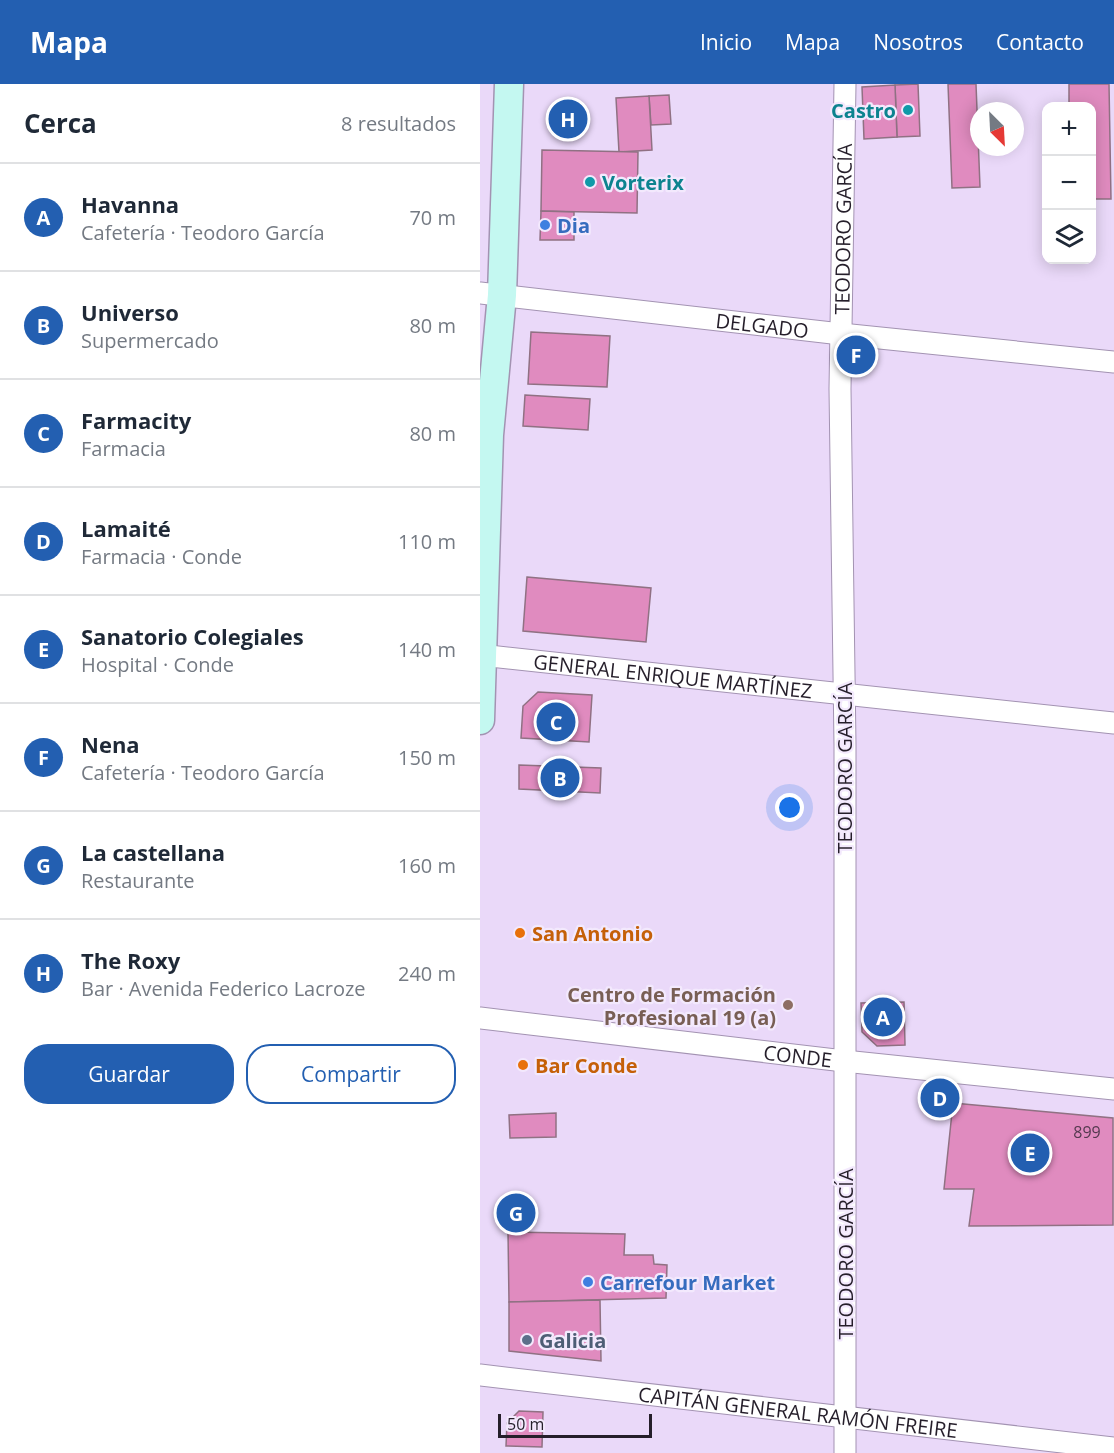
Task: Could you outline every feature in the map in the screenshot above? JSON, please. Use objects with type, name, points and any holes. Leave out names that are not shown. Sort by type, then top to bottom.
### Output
[{"type":"main road","points":[[480,720],[491,294],[509,84]]},
{"type":"street","name":"TEODORO GARCÍA","points":[[845,84],[841,334],[845,695],[845,1453]]},
{"type":"street","name":"DELGADO","points":[[491,294],[1114,362]]},
{"type":"street","name":"GENERAL ENRIQUE MARTÍNEZ","points":[[481,655],[1114,723]]},
{"type":"street","name":"CONDE","points":[[480,1018],[844,1061],[1114,1089]]},
{"type":"street","name":"CAPITÁN GENERAL RAMÓN FREIRE","points":[[480,1375],[1114,1448]]},
{"type":"building","name":"Castro","points":[[918,84],[920,136],[897,137],[895,85]]},
{"type":"building","points":[[948,84],[976,84],[977,102],[970,102],[970,156],[979,156],[980,187],[952,188]]},
{"type":"building","points":[[1069,84],[1109,84],[1111,199],[1096,199],[1096,102],[1069,102]]},
{"type":"building","points":[[895,85],[897,137],[864,139],[862,87]]},
{"type":"building","points":[[669,95],[671,124],[651,125],[649,96]]},
{"type":"building","points":[[649,96],[652,150],[619,152],[616,98]]},
{"type":"building","name":"Vorterix","points":[[542,150],[638,152],[637,213],[541,211]]},
{"type":"building","points":[[541,211],[574,212],[574,240],[540,240]]},
{"type":"building","points":[[531,332],[610,336],[607,387],[528,384]]},
{"type":"building","points":[[525,395],[590,399],[588,430],[523,426]]},
{"type":"building","points":[[527,577],[651,588],[646,642],[523,631]]},
{"type":"building","points":[[538,692],[592,695],[589,742],[521,738],[523,706]]},
{"type":"building","points":[[519,765],[601,768],[600,793],[519,789]]},
{"type":"building","points":[[904,1002],[905,1045],[877,1046],[862,1032],[861,1003]]},
{"type":"building","points":[[953,1103],[1113,1118],[1113,1225],[969,1226],[974,1189],[944,1189]]},
{"type":"building","points":[[556,1113],[556,1137],[510,1138],[509,1115]]},
{"type":"building","name":"Carrefour Market","points":[[508,1232],[625,1234],[624,1255],[653,1255],[654,1264],[667,1265],[666,1298],[509,1302]]},
{"type":"building","points":[[600,1300],[601,1361],[509,1351],[509,1302]]},
{"type":"building","points":[[519,1411],[543,1412],[542,1447],[506,1446],[507,1423]]},
{"type":"place","name":"Castro","points":[[908,110]]},
{"type":"place","name":"The Roxy","points":[[568,119]]},
{"type":"place","name":"Vorterix","points":[[590,182]]},
{"type":"place","name":"Dia","points":[[545,225]]},
{"type":"place","name":"Nena","points":[[856,355]]},
{"type":"place","name":"Farmacity","points":[[556,722]]},
{"type":"place","name":"Universo","points":[[560,778]]},
{"type":"place","name":"San Antonio","points":[[520,933]]},
{"type":"place","name":"Centro de Formación Profesional 19 (a)","points":[[788,1005]]},
{"type":"place","name":"Havanna","points":[[883,1017]]},
{"type":"place","name":"Bar Conde","points":[[523,1065]]},
{"type":"place","name":"Lamaité","points":[[940,1098]]},
{"type":"place","name":"Sanatorio Colegiales","points":[[1030,1153]]},
{"type":"place","name":"La castellana","points":[[516,1213]]},
{"type":"place","name":"Carrefour Market","points":[[588,1282]]},
{"type":"place","name":"Galicia","points":[[527,1340]]}]
